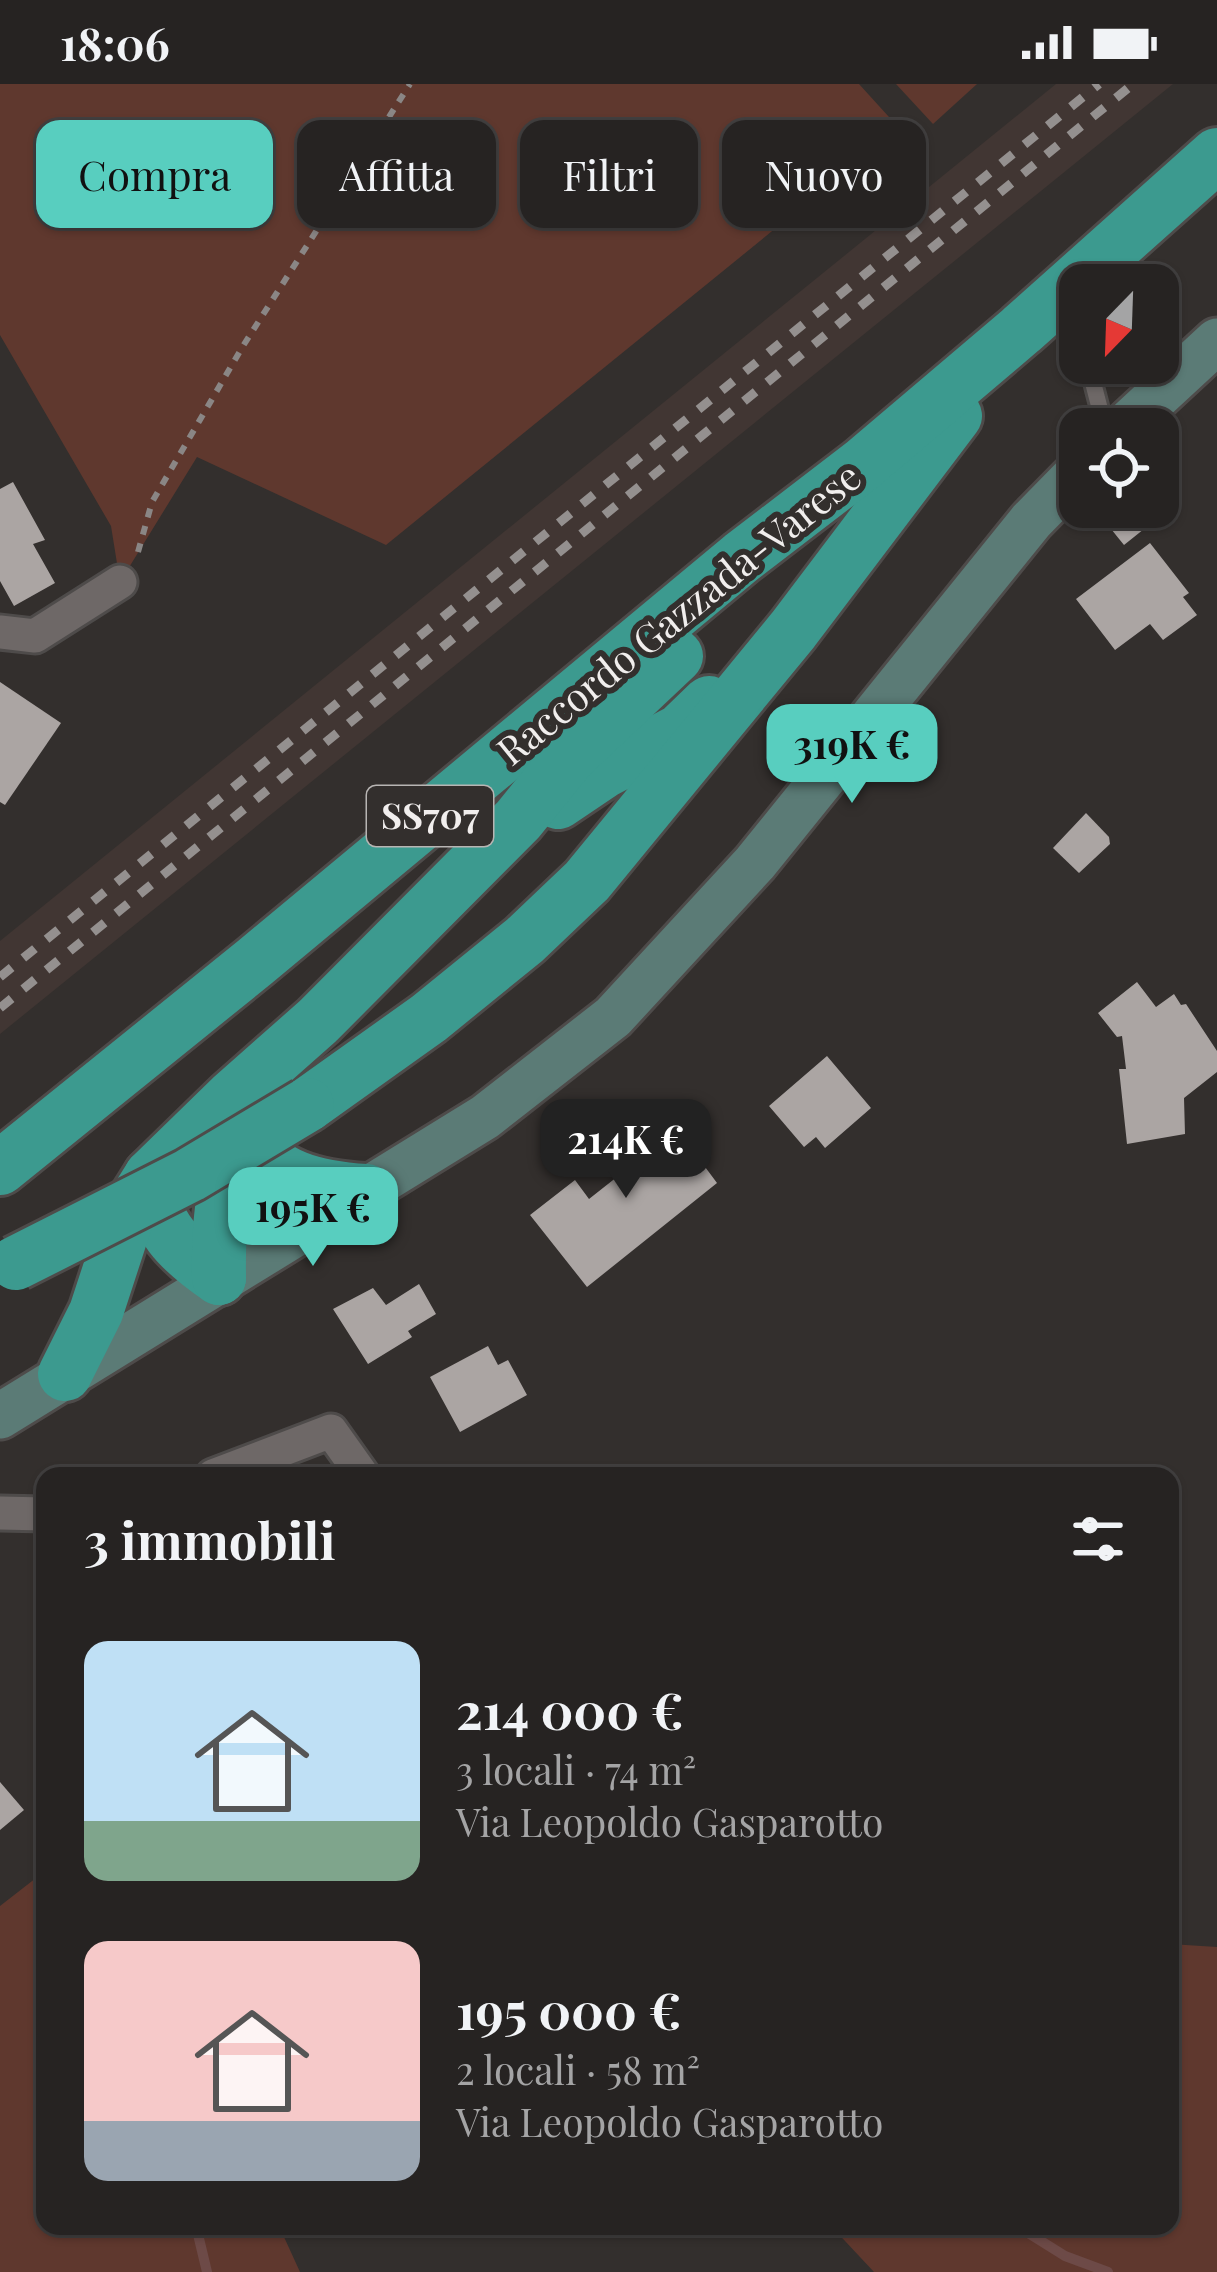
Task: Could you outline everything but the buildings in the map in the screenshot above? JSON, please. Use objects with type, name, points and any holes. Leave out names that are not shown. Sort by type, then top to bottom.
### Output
[{"type":"highway","name":"Raccordo Gazzada-Varese","points":[[0,1168],[742,557],[862,465],[1217,154]]},
{"type":"highway","name":"Raccordo Gazzada-Varese","points":[[8,1266],[190,1175],[307,1105],[525,940],[586,881],[793,630],[1021,330]]},
{"type":"highway","points":[[518,820],[540,814],[604,771],[680,731],[929,450]]},
{"type":"highway","points":[[65,1374],[96,1312],[129,1211],[151,1176],[318,1022],[518,820],[569,757],[773,563],[862,465]]},
{"type":"highway","points":[[219,1278],[224,1180],[245,1133],[318,1022]]},
{"type":"highway","points":[[245,1133],[257,1154],[277,1169],[320,1185],[366,1191]]},
{"type":"highway","points":[[151,1176],[151,1202],[159,1221],[178,1246],[219,1278]]},
{"type":"main road","points":[[1145,408],[1217,341]]},
{"type":"main road","points":[[0,1416],[485,1117],[613,1017],[754,863],[1059,492]]},
{"type":"street","points":[[0,632],[35,636],[120,582]]},
{"type":"street","points":[[237,1467],[331,1431],[357,1467]]},
{"type":"street","points":[[0,1513],[36,1514]]},
{"type":"path","points":[[138,552],[162,484],[243,346],[410,84]]},
{"type":"shaded area","points":[[0,84],[859,84],[892,120],[722,120],[722,228],[776,228],[386,545],[197,457],[120,582],[111,526],[0,335]]},
{"type":"shaded area","points":[[896,84],[977,84],[933,124]]},
{"type":"shaded area","points":[[1056,84],[1173,84],[0,1034],[0,941],[879,228],[926,228],[926,190]]},
{"type":"shaded area","points":[[36,1878],[36,2235],[283,2235],[300,2272],[0,2272],[0,1906]]},
{"type":"shaded area","points":[[1179,1945],[1217,1947],[1217,2272],[874,2272],[839,2235],[1179,2235]]},
{"type":"waterway","points":[[198,2235],[207,2272]]},
{"type":"waterway","points":[[1031,2235],[1065,2256],[1108,2272]]},
{"type":"railway","points":[[0,977],[1099,84]]},
{"type":"railway","points":[[0,1008],[1133,84]]}]
